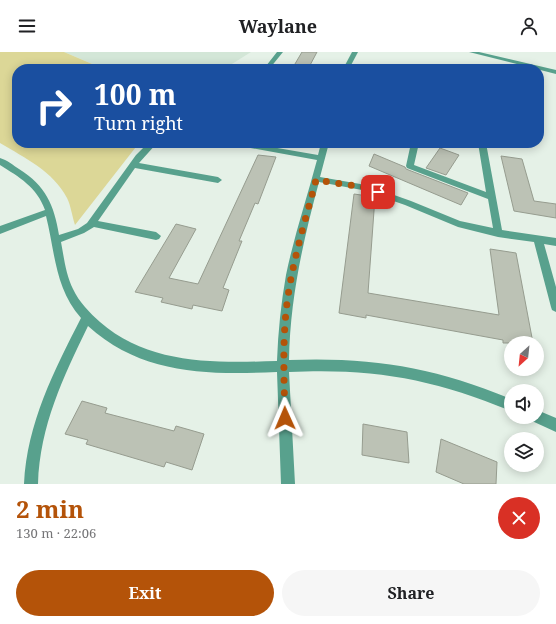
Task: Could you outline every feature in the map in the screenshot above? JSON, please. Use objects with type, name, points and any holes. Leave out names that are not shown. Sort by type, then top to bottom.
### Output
[{"type":"street","points":[[270,64],[280,52]]},
{"type":"street","points":[[349,64],[355,52]]},
{"type":"street","points":[[472,52],[522,64]]},
{"type":"street","points":[[544,69],[556,72]]},
{"type":"street","points":[[56,240],[81,231],[92,223],[147,148]]},
{"type":"street","points":[[263,148],[322,158]]},
{"type":"street","points":[[288,484],[284,366],[285,325],[288,296],[293,267],[324,148]]},
{"type":"street","points":[[414,148],[410,166],[492,197]]},
{"type":"street","points":[[483,148],[498,232]]},
{"type":"street","points":[[0,161],[32,183],[42,193],[50,211],[66,283],[70,293],[87,317],[100,330],[130,349],[168,363],[187,366],[231,368],[339,365],[389,368],[433,376],[504,402]]},
{"type":"street","points":[[134,165],[218,180]]},
{"type":"street","points":[[316,180],[363,187],[408,203],[458,224],[556,242]]},
{"type":"street","points":[[0,230],[50,211]]},
{"type":"street","points":[[92,223],[156,236]]},
{"type":"street","points":[[538,239],[556,306]]},
{"type":"street","points":[[31,484],[30,468],[41,422],[56,382],[87,317]]},
{"type":"street","points":[[544,419],[556,424]]},
{"type":"shaded area","points":[[0,52],[64,52],[92,64],[12,64],[12,148],[135,148],[75,225],[70,204],[61,188],[54,180],[38,166],[0,143]]},
{"type":"shaded area","points":[[64,52],[251,52],[232,64],[92,64]]},
{"type":"building","points":[[302,52],[317,52],[311,64],[295,64]]},
{"type":"building","points":[[440,148],[459,155],[446,175],[426,168]]},
{"type":"building","points":[[374,154],[405,167],[406,169],[468,193],[461,205],[369,166]]},
{"type":"building","points":[[258,155],[276,157],[258,204],[255,203],[239,241],[242,241],[223,288],[229,290],[222,311],[193,305],[192,309],[161,302],[163,298],[135,292],[176,224],[196,229],[169,278],[198,284]]},
{"type":"building","points":[[501,156],[522,159],[534,201],[556,204],[556,218],[514,211]]},
{"type":"building","points":[[354,194],[375,197],[368,293],[499,315],[490,249],[516,253],[532,336],[504,336],[503,343],[503,340],[366,315],[366,318],[339,313]]},
{"type":"building","points":[[82,401],[107,408],[105,413],[174,431],[176,426],[204,434],[192,470],[166,462],[164,467],[86,444],[88,440],[65,434]]},
{"type":"building","points":[[363,424],[407,432],[409,463],[362,455]]},
{"type":"building","points":[[441,439],[497,462],[496,484],[464,484],[436,472]]},
{"type":"route","points":[[285,418],[285,325],[288,296],[293,267],[316,180],[363,187],[378,192]]}]
